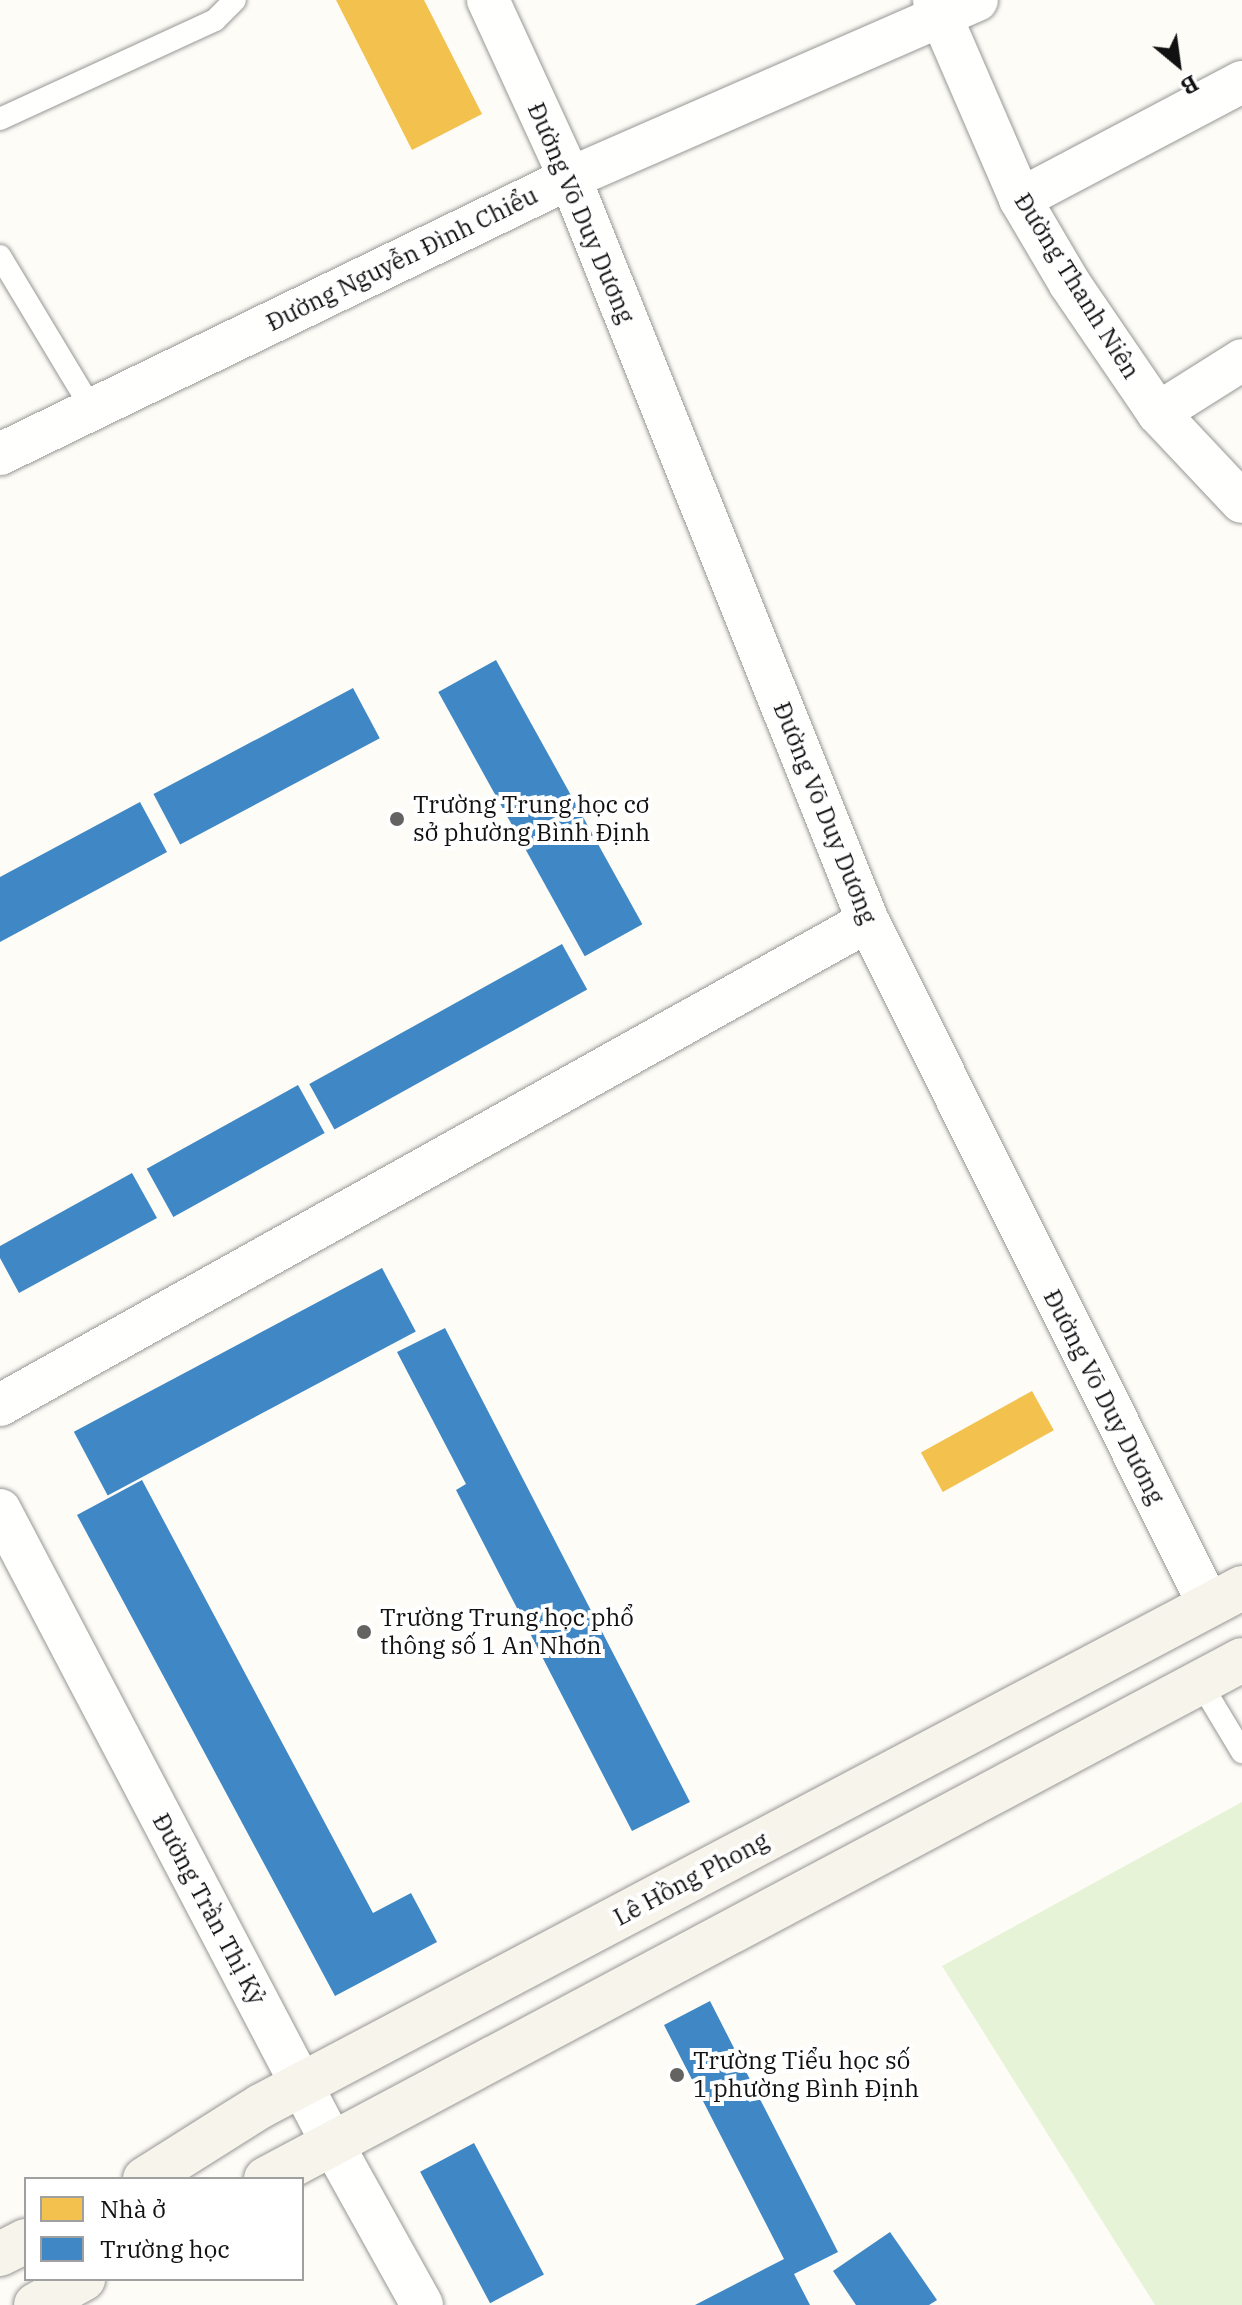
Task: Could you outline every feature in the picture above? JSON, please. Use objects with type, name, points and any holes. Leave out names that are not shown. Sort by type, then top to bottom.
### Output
[{"type":"main road","name":"Lê Hồng Phong","points":[[148,2177],[301,2084],[1225,1596]]},
{"type":"main road","points":[[270,2177],[526,2037],[1242,1660]]},
{"type":"main road","points":[[1096,1666],[1128,1720]]},
{"type":"main road","points":[[498,1981],[526,2037]]},
{"type":"main road","points":[[0,2254],[24,2242]]},
{"type":"street","name":"Đường Võ Duy Dương","points":[[488,0],[570,178],[868,921],[1225,1596]]},
{"type":"street","name":"Đường Nguyễn Đình Chiểu","points":[[0,454],[570,178],[951,6]]},
{"type":"street","name":"Đường Thanh Niên","points":[[951,6],[1020,199],[1070,284],[1158,413],[1242,502]]},
{"type":"street","points":[[1020,199],[1242,82]]},
{"type":"street","points":[[1158,413],[1242,360]]},
{"type":"street","points":[[0,1405],[868,921]]},
{"type":"street","name":"Đường Trần Thị Kỷ","points":[[0,1510],[332,2143],[422,2305]]},
{"type":"lane","points":[[0,119],[215,20],[235,0]]},
{"type":"lane","points":[[0,256],[92,409]]},
{"type":"lane","points":[[1200,1682],[1242,1752]]},
{"type":"green space","points":[[1242,1802],[1242,2305],[1155,2305],[942,1966]]},
{"type":"building: Nhà ở","points":[[336,0],[424,0],[482,114],[412,150]]},
{"type":"building: Nhà ở","points":[[1032,1391],[1054,1430],[943,1492],[921,1453]]},
{"type":"building: Trường học","points":[[496,660],[642,924],[585,956],[438,692]]},
{"type":"building: Trường học","points":[[353,688],[380,738],[180,844],[153,794]]},
{"type":"building: Trường học","points":[[140,802],[167,852],[0,942],[0,877]]},
{"type":"building: Trường học","points":[[562,944],[587,989],[334,1130],[309,1084]]},
{"type":"building: Trường học","points":[[298,1085],[325,1133],[173,1217],[147,1169]]},
{"type":"building: Trường học","points":[[132,1173],[157,1218],[19,1293],[0,1258],[0,1246]]},
{"type":"building: Trường học","points":[[382,1268],[416,1332],[108,1495],[74,1432]]},
{"type":"building: Trường học","points":[[445,1328],[690,1802],[632,1831],[456,1490],[466,1484],[397,1352]]},
{"type":"building: Trường học","points":[[142,1480],[373,1913],[411,1893],[437,1942],[335,1996],[77,1515]]},
{"type":"building: Trường học","points":[[710,2001],[838,2252],[794,2274],[810,2305],[695,2305],[784,2259],[664,2025]]},
{"type":"building: Trường học","points":[[474,2143],[544,2275],[490,2303],[420,2172]]},
{"type":"building: Trường học","points":[[890,2232],[937,2300],[929,2305],[856,2305],[833,2271]]},
{"type":"place","name":"Trường Trung học cơ sở phường Bình Định","points":[[397,819]]},
{"type":"place","name":"Trường Trung học phổ thông số 1 An Nhơn","points":[[364,1632]]},
{"type":"place","name":"Trường Tiểu học số 1 phường Bình Định","points":[[677,2075]]}]
